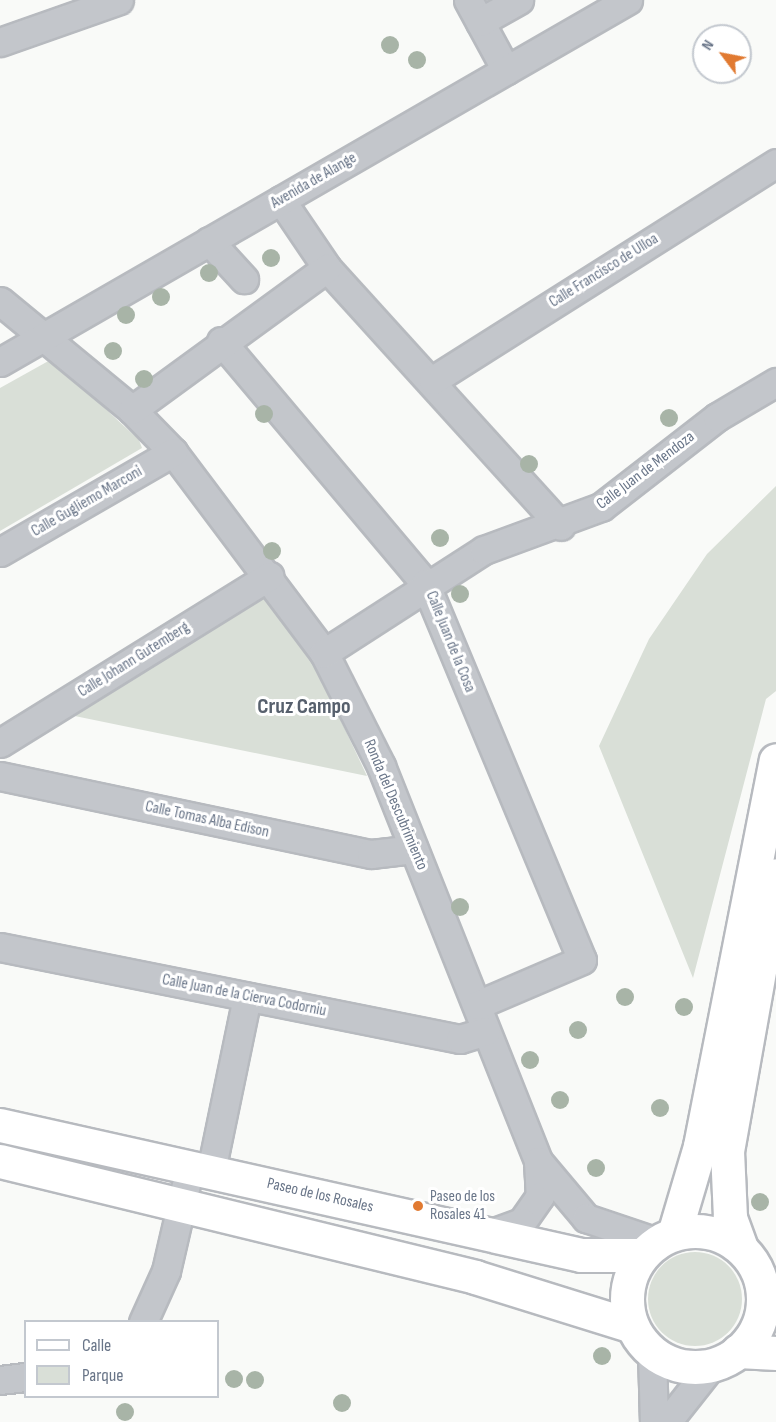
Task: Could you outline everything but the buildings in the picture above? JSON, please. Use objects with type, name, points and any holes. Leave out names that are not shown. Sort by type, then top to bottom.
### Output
[{"type":"main road","points":[[776,760],[700,1146],[658,1244],[627,1292],[632,1326],[652,1352],[680,1365],[776,1353]]},
{"type":"main road","points":[[725,1358],[761,1316],[768,1282],[741,1248],[730,1217],[727,1151],[776,875]]},
{"type":"main road","name":"Paseo de los Rosales","points":[[0,1125],[581,1255],[658,1244]]},
{"type":"main road","points":[[0,1161],[182,1203],[475,1277],[632,1326]]},
{"type":"main road","points":[[658,1244],[706,1231],[741,1248]]},
{"type":"street","points":[[0,42],[119,0]]},
{"type":"street","points":[[506,70],[474,11],[519,0]]},
{"type":"street","name":"Avenida de Alange","points":[[0,362],[628,0]]},
{"type":"street","name":"Calle Francisco de Ulloa","points":[[433,380],[776,163]]},
{"type":"street","points":[[281,200],[327,268],[433,380],[561,526]]},
{"type":"street","points":[[209,241],[244,279]]},
{"type":"street","points":[[132,410],[220,341],[327,268]]},
{"type":"street","name":"Ronda del Descubrimiento","points":[[0,301],[132,410],[173,452],[269,576],[324,653],[414,849],[538,1161],[540,1196],[522,1221],[489,1234]]},
{"type":"street","name":"Calle Juan de la Cosa","points":[[220,341],[425,583],[582,960],[477,1005]]},
{"type":"street","name":"Calle Juan de Mendoza","points":[[324,653],[425,583],[484,550],[561,526],[602,507],[717,417],[776,382]]},
{"type":"street","name":"Calle Gugliemo Marconi","points":[[0,552],[173,452]]},
{"type":"street","name":"Calle Johann Gutemberg","points":[[0,743],[269,576]]},
{"type":"street","name":"Calle Tomas Alba Edison","points":[[0,776],[370,854],[414,849]]},
{"type":"street","name":"Calle Juan de la Cierva Codorniu","points":[[0,947],[460,1039],[486,1031]]},
{"type":"street","points":[[144,1320],[166,1271],[182,1203],[200,1169],[247,997]]},
{"type":"street","points":[[538,1161],[586,1218],[658,1244]]},
{"type":"street","points":[[652,1352],[654,1422]]},
{"type":"street","points":[[666,1422],[725,1358]]},
{"type":"street","points":[[0,1380],[24,1377]]},
{"type":"green space","points":[[52,359],[139,440],[142,448],[0,531],[0,388]]},
{"type":"green space","points":[[776,486],[776,691],[766,699],[693,978],[599,746],[649,639],[707,554]]},
{"type":"green space","points":[[265,592],[310,655],[367,776],[65,714]]},
{"type":"green space","points":[[695,1252],[713,1256],[728,1266],[738,1281],[742,1299],[738,1317],[728,1332],[713,1342],[695,1346],[677,1342],[662,1332],[652,1317],[648,1299],[652,1281],[662,1266],[677,1256]]},
{"type":"place","name":"Paseo de los Rosales 41","points":[[418,1206]]},
{"type":"district","name":"Cruz Campo","points":[[304,707]]}]
